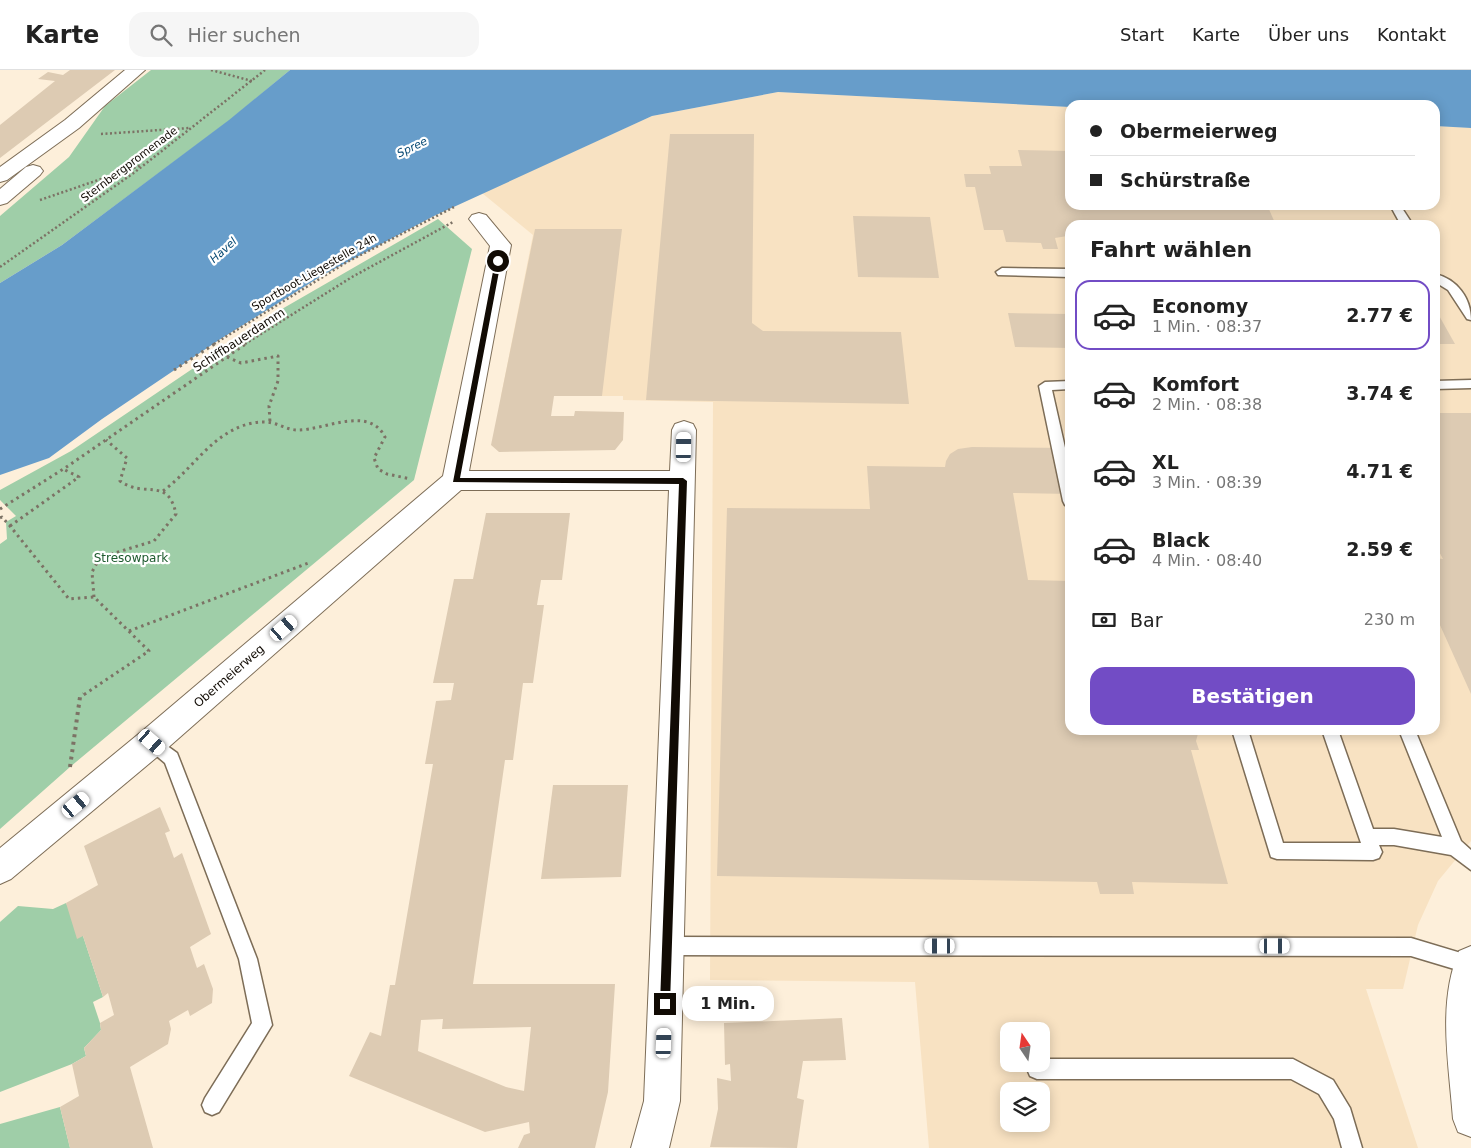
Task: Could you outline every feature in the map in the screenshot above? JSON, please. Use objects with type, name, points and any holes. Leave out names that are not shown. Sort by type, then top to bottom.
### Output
[{"type":"street","points":[[0,176],[69,130],[136,70]]},
{"type":"street","points":[[0,199],[54,154],[69,130]]},
{"type":"street","points":[[479,219],[502,245],[455,480],[683,481]]},
{"type":"street","points":[[650,1148],[662,1102],[684,430]]},
{"type":"street","name":"Obermeierweg","points":[[0,868],[152,742],[455,480]]},
{"type":"street","points":[[1471,964],[1463,1022],[1471,1118]]},
{"type":"lane","points":[[1002,272],[1065,273]]},
{"type":"lane","points":[[1440,278],[1458,294],[1471,316]]},
{"type":"lane","points":[[1440,384],[1471,384]]},
{"type":"lane","points":[[1065,386],[1046,386],[1065,477]]},
{"type":"lane","points":[[1242,735],[1277,851],[1373,852],[1332,735]]},
{"type":"lane","points":[[1409,735],[1455,846],[1471,861]]},
{"type":"lane","points":[[152,742],[172,758],[248,959],[262,1025],[212,1105]]},
{"type":"lane","points":[[1367,837],[1394,836],[1455,846]]},
{"type":"lane","points":[[667,946],[1411,947],[1471,964]]},
{"type":"lane","points":[[1050,1069],[1293,1069],[1326,1087],[1343,1115],[1352,1148]]},
{"type":"path","points":[[211,70],[252,81]]},
{"type":"path","name":"Sternbergpromenade","points":[[0,267],[41,240],[145,164],[266,70]]},
{"type":"path","points":[[69,130],[191,128]]},
{"type":"path","points":[[36,202],[145,164]]},
{"type":"path","name":"Sportboot-Liegestelle 24h","points":[[174,370],[267,308],[323,275],[460,204]]},
{"type":"path","name":"Schiffbauerdamm","points":[[0,509],[63,469],[227,357],[374,266],[453,222],[479,219]]},
{"type":"path","points":[[227,357],[241,363],[278,356],[278,381],[271,396],[269,406],[270,422]]},
{"type":"path","points":[[164,491],[185,475],[224,435],[241,427],[270,422],[295,430],[354,420],[377,426],[382,429],[385,437],[374,458],[378,469],[387,474],[417,479]]},
{"type":"path","points":[[74,775],[68,763],[80,697],[149,652],[94,597],[92,572],[98,561],[108,555],[154,541],[176,514],[173,500],[164,491],[130,488],[120,481],[127,458],[106,440]]},
{"type":"path","points":[[10,526],[79,477],[63,469]]},
{"type":"path","points":[[0,518],[2,517],[10,526],[69,599],[94,597]]},
{"type":"path","points":[[129,631],[312,562]]},
{"type":"shaded area","points":[[778,92],[1065,107],[1065,210],[1440,210],[1440,126],[1471,128],[1471,841],[1438,881],[1418,925],[1403,989],[1366,989],[1418,1148],[929,1148],[915,982],[710,980],[713,402],[623,400],[623,396],[501,396],[533,235],[482,193],[652,116]]},
{"type":"green space","points":[[151,70],[290,70],[230,120],[62,245],[0,283],[0,216],[69,157],[105,106]]},
{"type":"green space","name":"Stresowpark","points":[[438,219],[472,249],[414,480],[70,767],[0,829],[0,544],[7,539],[6,522],[16,516],[0,500],[0,490],[71,451],[275,313]]},
{"type":"green space","points":[[66,903],[83,936],[103,997],[93,1002],[101,1030],[84,1048],[86,1056],[72,1064],[0,1092],[0,922],[18,906],[53,909]]},
{"type":"green space","points":[[60,1107],[70,1148],[0,1148],[0,1124]]},
{"type":"water","points":[[290,70],[1471,70],[1471,128],[1440,126],[1440,100],[1065,100],[1065,107],[778,92],[652,116],[434,216],[323,275],[219,340],[102,419],[49,458],[0,475],[0,283],[62,245],[229,120]]},
{"type":"building","points":[[70,70],[115,70],[0,158],[0,125],[55,81],[38,79],[48,72],[63,75]]},
{"type":"building","points":[[670,134],[754,134],[752,323],[763,331],[901,332],[909,404],[646,400]]},
{"type":"building","points":[[1018,150],[1065,151],[1065,210],[1269,210],[1274,220],[1065,220],[1065,236],[1055,238],[1058,249],[1043,249],[1041,243],[1006,242],[1003,230],[984,230],[975,187],[966,187],[964,174],[991,174],[989,166],[1022,166]]},
{"type":"building","points":[[853,216],[930,217],[939,278],[858,277]]},
{"type":"building","points":[[535,229],[622,229],[602,396],[554,396],[551,416],[574,416],[575,411],[624,412],[623,440],[615,450],[499,452],[491,445]]},
{"type":"building","points":[[1008,313],[1065,314],[1065,348],[1015,347]]},
{"type":"building","points":[[1440,317],[1455,344],[1440,344]]},
{"type":"building","points":[[1440,413],[1471,413],[1471,694],[1440,625],[1440,559],[1443,559],[1440,553]]},
{"type":"building","points":[[972,447],[1065,448],[1065,494],[1013,493],[1028,580],[1065,581],[1065,735],[1198,735],[1196,741],[1199,750],[1191,750],[1228,884],[1132,882],[1134,894],[1100,894],[1097,882],[717,876],[727,508],[870,509],[867,466],[945,467],[950,454],[958,449]]},
{"type":"building","points":[[486,513],[570,513],[562,580],[541,580],[537,605],[544,605],[533,683],[523,683],[513,760],[505,760],[473,984],[615,984],[608,1092],[595,1148],[518,1148],[524,1135],[530,1133],[529,1122],[485,1132],[349,1076],[370,1032],[381,1036],[390,985],[395,985],[433,764],[425,764],[436,701],[451,700],[454,683],[433,683],[454,579],[473,579]],"holes":[[[443,1019],[442,1029],[531,1027],[524,1091],[506,1087],[418,1051],[421,1020]]]},
{"type":"building","points":[[553,785],[628,785],[621,877],[541,879]]},
{"type":"building","points":[[160,807],[170,831],[165,833],[174,858],[182,853],[211,934],[190,947],[197,968],[204,964],[213,989],[212,1003],[190,1016],[188,1010],[169,1021],[171,1029],[168,1044],[130,1067],[153,1148],[70,1148],[60,1107],[79,1096],[72,1064],[86,1056],[84,1048],[101,1030],[100,1023],[114,1015],[108,993],[103,997],[83,936],[77,939],[66,903],[98,885],[84,846]]},
{"type":"building","points":[[842,1018],[846,1060],[803,1061],[797,1098],[804,1100],[797,1148],[710,1147],[718,1109],[717,1078],[731,1081],[730,1064],[725,1065],[724,1023]]},
{"type":"route","points":[[498,261],[455,480],[683,481],[665,1004]]},
{"type":"water label","name":"Spree","points":[[412,147]]},
{"type":"water label","name":"Havel","points":[[223,250]]}]
